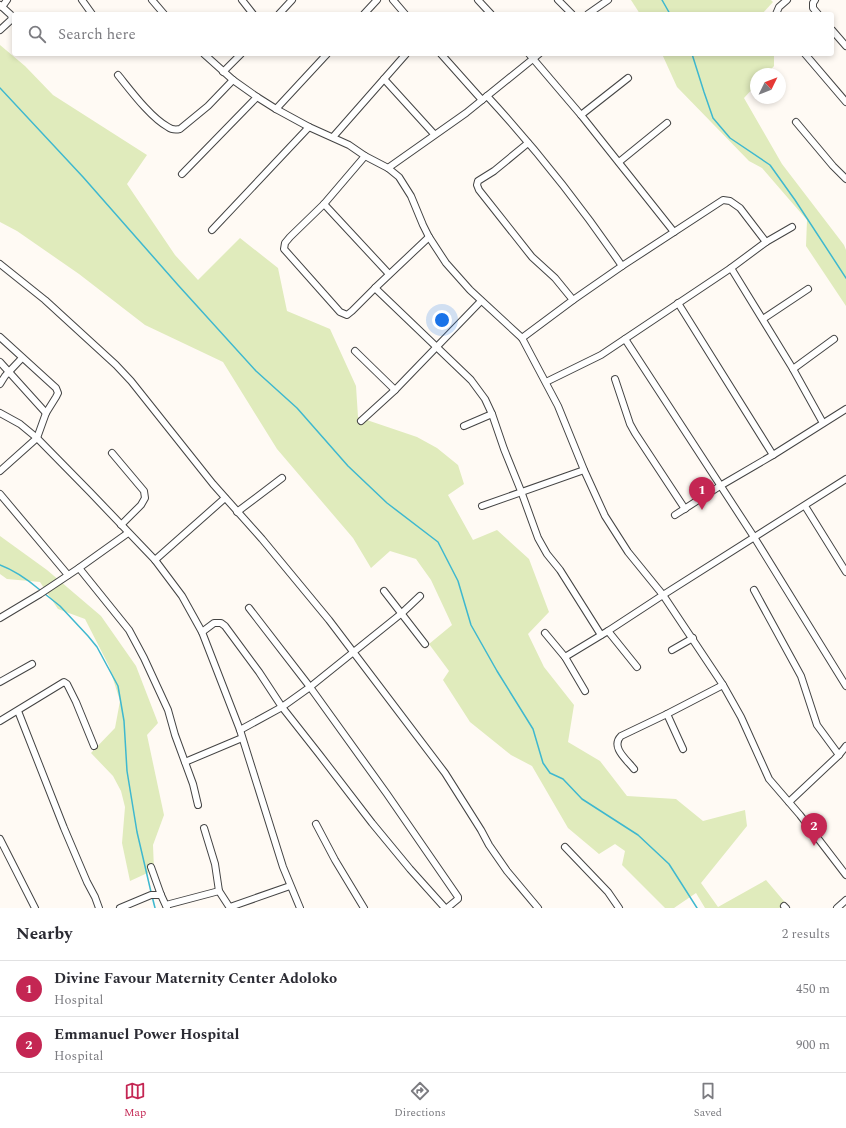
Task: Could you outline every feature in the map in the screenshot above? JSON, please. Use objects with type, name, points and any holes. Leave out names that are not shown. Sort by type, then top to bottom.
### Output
[{"type":"street","points":[[0,30],[12,19],[11,15],[1,6],[7,0]]},
{"type":"street","points":[[82,0],[91,12]]},
{"type":"street","points":[[152,0],[162,12]]},
{"type":"street","points":[[242,0],[251,12]]},
{"type":"street","points":[[281,12],[292,0]]},
{"type":"street","points":[[366,12],[377,0]]},
{"type":"street","points":[[393,0],[403,12]]},
{"type":"street","points":[[478,0],[489,12]]},
{"type":"street","points":[[558,0],[570,12]]},
{"type":"street","points":[[591,12],[608,0]]},
{"type":"street","points":[[777,12],[779,7],[787,0]]},
{"type":"street","points":[[815,0],[813,3],[813,8],[816,12]]},
{"type":"street","points":[[834,32],[846,46]]},
{"type":"street","points":[[206,56],[223,72],[256,97],[308,127],[349,145],[388,168],[399,177],[411,196],[429,237],[446,263],[481,301],[522,338],[558,406],[584,470],[605,516],[628,552],[663,595],[723,685],[741,717],[770,780],[846,875]]},
{"type":"street","points":[[223,72],[239,56]]},
{"type":"street","points":[[276,109],[325,56]]},
{"type":"street","points":[[333,137],[404,56]]},
{"type":"street","points":[[443,56],[528,143],[592,223],[622,266]]},
{"type":"street","points":[[388,168],[434,134],[466,113],[531,56],[581,115],[674,232]]},
{"type":"street","points":[[807,56],[846,102]]},
{"type":"street","points":[[118,75],[141,103],[159,121],[174,130],[180,129],[208,106],[233,80]]},
{"type":"street","points":[[581,115],[628,78]]},
{"type":"street","points":[[384,79],[434,134]]},
{"type":"street","points":[[182,174],[256,97]]},
{"type":"street","points":[[796,122],[833,166],[846,179]]},
{"type":"street","points":[[619,162],[667,123]]},
{"type":"street","points":[[212,230],[308,127]]},
{"type":"street","points":[[528,143],[494,171],[478,181],[477,185],[479,190],[532,257],[554,278],[573,300]]},
{"type":"street","points":[[366,156],[324,204],[290,237],[285,243],[284,249],[340,312],[347,315],[429,237]]},
{"type":"street","points":[[522,338],[622,266],[723,200],[730,201],[740,208],[766,242]]},
{"type":"street","points":[[324,204],[389,274]]},
{"type":"street","points":[[546,382],[601,355],[731,268],[766,242],[792,227]]},
{"type":"street","points":[[0,264],[45,300],[116,365],[131,381],[225,498],[262,539],[306,592],[445,773],[481,830],[489,846],[538,908]]},
{"type":"street","points":[[731,268],[793,369],[823,423]]},
{"type":"street","points":[[375,288],[471,380],[485,399],[538,538],[601,635]]},
{"type":"street","points":[[763,319],[808,289]]},
{"type":"street","points":[[361,421],[437,348],[481,301]]},
{"type":"street","points":[[678,303],[773,455]]},
{"type":"street","points":[[0,337],[56,388],[58,393],[46,413],[37,438],[0,472]]},
{"type":"street","points":[[625,339],[754,537],[846,686]]},
{"type":"street","points":[[793,369],[834,339]]},
{"type":"street","points":[[355,351],[395,390]]},
{"type":"street","points":[[0,384],[9,371],[22,358]]},
{"type":"street","points":[[0,362],[46,413]]},
{"type":"street","points":[[615,379],[630,424],[685,509]]},
{"type":"street","points":[[676,515],[720,486],[846,409]]},
{"type":"street","points":[[0,413],[20,424],[37,438],[155,560],[182,596],[202,632],[240,730],[283,867],[300,908]]},
{"type":"street","points":[[464,426],[492,414]]},
{"type":"street","points":[[112,453],[144,491],[145,498],[141,505],[121,525]]},
{"type":"street","points":[[482,506],[584,470]]},
{"type":"street","points":[[238,512],[282,478]]},
{"type":"street","points":[[565,657],[846,479]]},
{"type":"street","points":[[0,494],[68,575]]},
{"type":"street","points":[[155,560],[225,498]]},
{"type":"street","points":[[805,506],[846,572]]},
{"type":"street","points":[[0,618],[49,589],[128,532]]},
{"type":"street","points":[[79,568],[126,626],[136,643],[165,702],[176,741],[193,784],[198,805]]},
{"type":"street","points":[[754,590],[801,676],[818,726],[839,755]]},
{"type":"street","points":[[384,591],[425,644]]},
{"type":"street","points":[[240,730],[282,707],[310,687],[402,613],[420,596]]},
{"type":"street","points":[[202,632],[214,623],[221,623],[225,626],[282,707],[372,823],[410,869],[446,908],[458,899],[458,897],[387,794],[310,687],[249,608]]},
{"type":"street","points":[[608,631],[637,667]]},
{"type":"street","points":[[545,633],[565,657],[585,690]]},
{"type":"street","points":[[672,650],[693,638]]},
{"type":"street","points":[[0,682],[32,664]]},
{"type":"street","points":[[0,721],[64,682],[67,684],[76,702],[94,746]]},
{"type":"street","points":[[634,768],[618,750],[617,740],[621,736],[723,685]]},
{"type":"street","points":[[18,710],[64,828],[99,908]]},
{"type":"street","points":[[666,714],[683,750]]},
{"type":"street","points":[[185,762],[242,738]]},
{"type":"street","points":[[789,802],[839,755],[846,746]]},
{"type":"street","points":[[316,824],[335,860],[364,908]]},
{"type":"street","points":[[204,828],[215,864],[219,891],[230,908],[290,886]]},
{"type":"street","points":[[0,839],[35,908]]},
{"type":"street","points":[[566,847],[608,892],[619,908]]},
{"type":"street","points":[[151,867],[157,895],[167,907],[219,891]]},
{"type":"street","points":[[120,908],[157,895]]},
{"type":"street","points":[[837,908],[846,900]]},
{"type":"green space","points":[[631,0],[771,0],[773,2],[764,12],[639,12]]},
{"type":"green space","points":[[0,45],[25,66],[53,95],[147,155],[127,184],[175,255],[198,280],[240,238],[278,268],[287,311],[330,329],[356,386],[358,417],[417,437],[437,448],[458,465],[464,484],[448,495],[473,540],[497,530],[529,559],[549,612],[528,634],[544,667],[574,705],[568,742],[600,761],[627,796],[676,799],[703,821],[745,810],[747,826],[701,883],[718,907],[766,880],[789,907],[705,908],[696,893],[674,908],[665,908],[622,865],[625,851],[615,844],[599,854],[568,828],[532,766],[511,755],[470,722],[443,680],[449,671],[429,644],[452,625],[431,580],[416,559],[390,551],[371,568],[353,538],[277,449],[223,362],[145,325],[79,274],[17,231],[0,222]]},
{"type":"green space","points":[[663,56],[774,56],[774,66],[772,68],[750,68],[750,92],[744,98],[782,164],[844,245],[846,250],[846,306],[806,246],[807,220],[762,168],[749,161],[677,87]]},
{"type":"green space","points":[[0,536],[47,570],[101,616],[136,666],[158,723],[147,735],[164,815],[153,845],[154,870],[130,881],[122,843],[125,807],[121,791],[113,776],[91,753],[115,728],[120,701],[109,666],[85,619],[58,609],[40,582],[7,579],[0,574]]},
{"type":"waterway","points":[[662,0],[669,12]]},
{"type":"waterway","points":[[693,56],[713,118],[730,138],[770,165],[795,200],[846,278]]},
{"type":"waterway","points":[[0,88],[83,177],[256,371],[297,408],[348,466],[387,503],[438,542],[458,581],[471,625],[497,671],[533,729],[543,763],[550,773],[563,779],[582,799],[638,835],[669,864],[697,908]]},
{"type":"waterway","points":[[0,565],[31,582],[40,590]]},
{"type":"waterway","points":[[45,594],[60,606],[97,647],[118,686],[124,721],[127,771],[137,832],[151,892]]},
{"type":"waterway","points":[[152,896],[155,908]]},
{"type":"place","name":"Divine Favour Maternity Center Adoloko","points":[[702,510]]},
{"type":"place","name":"Emmanuel Power Hospital","points":[[814,846]]}]
